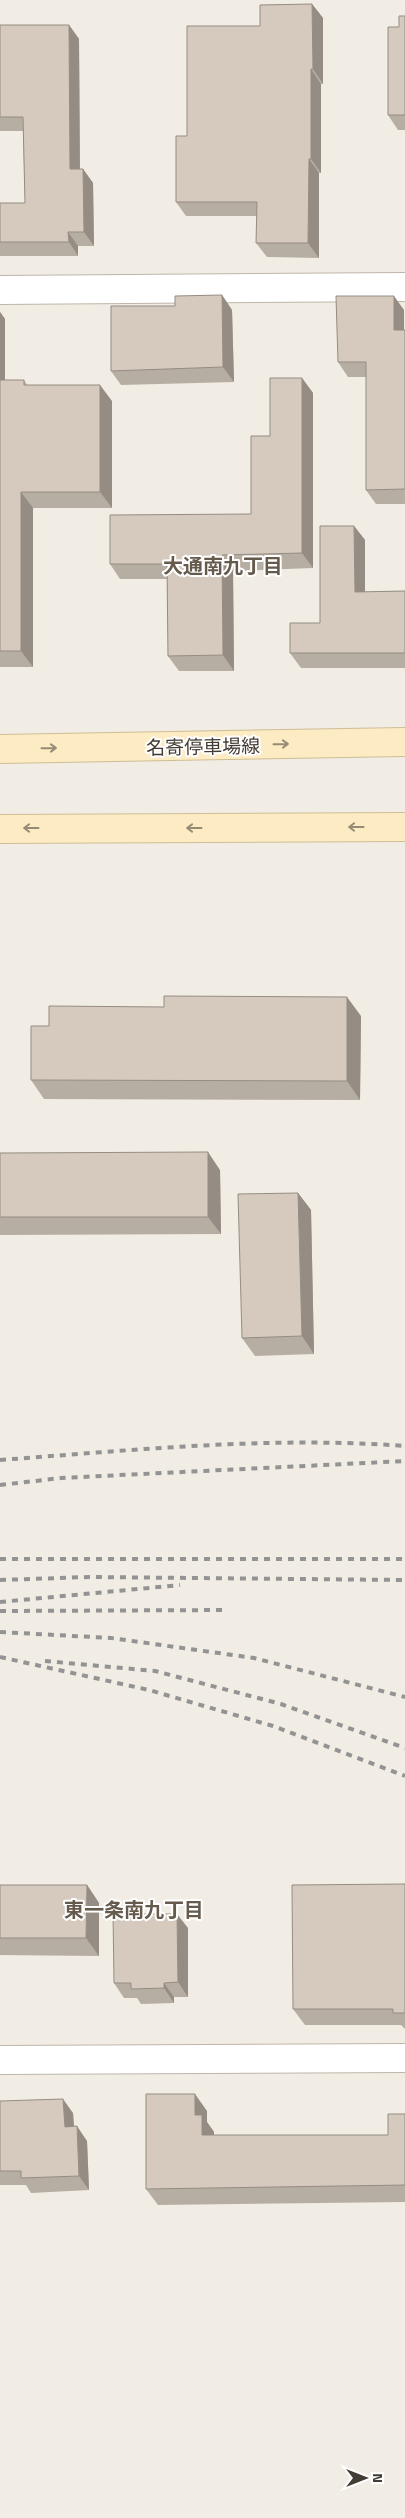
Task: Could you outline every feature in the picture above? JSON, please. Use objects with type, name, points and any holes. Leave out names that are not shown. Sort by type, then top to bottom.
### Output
[{"type":"main road","name":"名寄停車場線","points":[[0,749],[405,742]]},
{"type":"main road","points":[[0,829],[405,827]]},
{"type":"street","points":[[0,290],[405,287]]},
{"type":"street","points":[[0,2060],[405,2058]]},
{"type":"building","points":[[312,4],[313,69],[311,69],[311,159],[309,159],[308,243],[256,243],[257,202],[176,202],[176,136],[187,136],[187,26],[260,26],[260,5]]},
{"type":"building","points":[[399,16],[405,16],[405,115],[388,115],[388,27],[399,27]]},
{"type":"building","points":[[0,25],[69,25],[70,169],[83,169],[84,232],[68,232],[69,242],[0,242],[0,203],[25,203],[23,117],[0,117]]},
{"type":"building","points":[[222,295],[223,367],[111,371],[111,306],[175,306],[175,296]]},
{"type":"building","points":[[336,296],[394,296],[394,330],[405,330],[405,489],[366,490],[366,362],[338,362]]},
{"type":"building","points":[[270,378],[302,378],[302,553],[222,555],[223,655],[168,656],[167,564],[110,564],[110,515],[251,514],[251,436],[270,436]]},
{"type":"building","points":[[0,380],[24,380],[24,385],[100,385],[100,492],[21,492],[21,651],[0,651]]},
{"type":"building","points":[[320,526],[354,526],[355,592],[405,591],[405,653],[290,653],[290,623],[320,623]]},
{"type":"building","points":[[164,996],[347,997],[347,1081],[31,1080],[31,1026],[49,1026],[49,1006],[164,1007]]},
{"type":"building","points":[[208,1152],[208,1217],[0,1217],[0,1153]]},
{"type":"building","points":[[298,1193],[302,1336],[242,1338],[238,1194]]},
{"type":"building","points":[[405,1884],[405,2013],[393,2013],[393,2009],[293,2009],[292,1885]]},
{"type":"building","points":[[0,1885],[87,1885],[86,1938],[0,1938]]},
{"type":"building","points":[[113,1914],[177,1914],[178,1982],[164,1983],[164,1988],[131,1989],[131,1983],[114,1983]]},
{"type":"building","points":[[146,2094],[195,2094],[195,2115],[202,2115],[202,2135],[388,2135],[388,2114],[405,2114],[405,2185],[146,2189]]},
{"type":"building","points":[[63,2099],[65,2127],[77,2126],[79,2176],[21,2178],[21,2171],[0,2171],[0,2101]]},
{"type":"railway","points":[[0,1460],[253,1443],[354,1443],[405,1446]]},
{"type":"railway","points":[[0,1485],[61,1478],[405,1461]]},
{"type":"railway","points":[[0,1559],[405,1559]]},
{"type":"railway","points":[[0,1580],[89,1577],[405,1580]]},
{"type":"railway","points":[[0,1602],[180,1585]]},
{"type":"railway","points":[[0,1611],[228,1610]]},
{"type":"railway","points":[[0,1632],[111,1638],[254,1658],[405,1697]]},
{"type":"railway","points":[[0,1657],[149,1690],[273,1726],[405,1776]]},
{"type":"railway","points":[[45,1661],[155,1671],[281,1704],[405,1748]]},
{"type":"district","name":"大通南九丁目","points":[[223,565]]},
{"type":"district","name":"東一条南九丁目","points":[[134,1909]]}]
